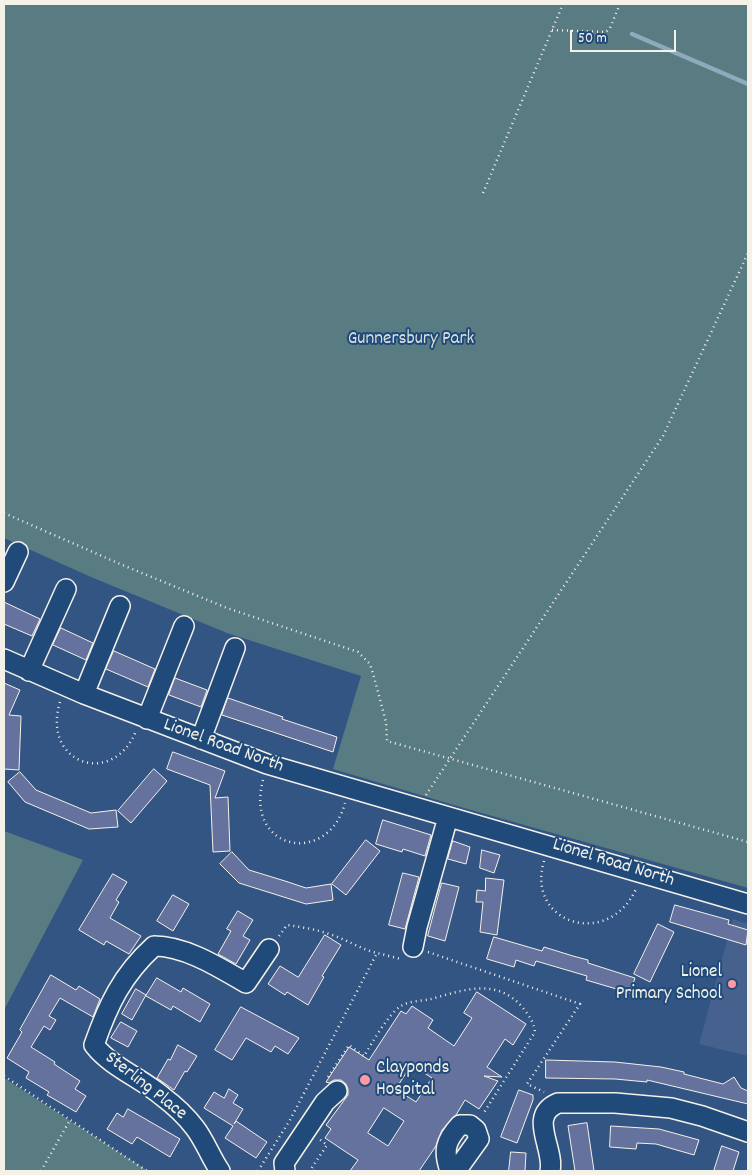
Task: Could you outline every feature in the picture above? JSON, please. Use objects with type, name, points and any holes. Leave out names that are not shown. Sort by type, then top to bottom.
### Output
[{"type":"street","points":[[4,582],[18,552]]},
{"type":"street","points":[[29,671],[66,589]]},
{"type":"street","points":[[84,694],[120,606]]},
{"type":"street","points":[[144,718],[184,626]]},
{"type":"street","points":[[201,739],[235,648]]},
{"type":"street","name":"Lionel Road North","points":[[4,659],[64,686],[144,718],[267,764],[748,904]]},
{"type":"street","points":[[413,947],[448,817]]},
{"type":"street","name":"Sterling Place","points":[[220,1171],[196,1128],[182,1113],[160,1094],[105,1056],[94,1045],[103,1018],[118,988],[138,960],[154,946],[170,949],[211,963],[246,983],[269,949]]},
{"type":"street","points":[[285,1171],[284,1163],[325,1102],[336,1091]]},
{"type":"street","points":[[550,1171],[550,1151],[543,1128],[544,1119],[547,1111],[558,1103],[671,1108],[702,1116],[748,1132]]},
{"type":"street","points":[[450,1171],[445,1156],[448,1142],[460,1125],[470,1125],[476,1130],[479,1139],[456,1171]]},
{"type":"path","points":[[483,193],[563,4]]},
{"type":"path","points":[[552,30],[606,32],[610,28],[620,4]]},
{"type":"path","points":[[417,809],[663,436],[748,253]]},
{"type":"path","points":[[4,513],[227,608],[358,652],[370,664],[386,722],[387,741],[748,842]]},
{"type":"path","points":[[64,686],[55,720],[57,733],[68,751],[74,757],[84,762],[95,764],[118,756],[132,741],[144,718]]},
{"type":"path","points":[[267,764],[260,794],[261,815],[272,833],[290,842],[313,842],[332,829],[339,821],[348,788]]},
{"type":"path","points":[[548,845],[540,880],[542,890],[547,901],[555,911],[577,923],[603,922],[621,911],[628,904],[636,890],[641,872]]},
{"type":"path","points":[[269,949],[287,925],[304,927],[330,934],[364,950],[412,962],[413,947],[580,1004],[527,1084],[546,1094],[552,1106]]},
{"type":"path","points":[[258,1171],[290,1120],[377,953]]},
{"type":"path","points":[[336,1091],[324,1083],[349,1045],[364,1056],[400,1006],[463,991],[481,988],[494,989],[516,999],[527,1012],[535,1026],[535,1032],[483,1114],[477,1118]]},
{"type":"path","points":[[4,1076],[147,1171]]},
{"type":"path","points":[[41,1171],[70,1120]]},
{"type":"path","points":[[314,1171],[311,1169],[327,1145],[320,1141],[318,1134]]},
{"type":"shaded area","name":"Lionel Primary School","points":[[733,919],[748,924],[748,1056],[699,1044]]},
{"type":"green space","name":"Gunnersbury Park","points":[[4,4],[748,4],[748,888],[333,769],[361,676],[227,633],[91,577],[4,538]]},
{"type":"green space","points":[[4,831],[83,860],[4,1010]]},
{"type":"green space","points":[[4,1078],[148,1171],[4,1171]]},
{"type":"building","points":[[4,602],[40,619],[32,636],[4,624]]},
{"type":"building","points":[[61,628],[93,643],[86,660],[53,645]]},
{"type":"building","points":[[114,651],[155,669],[148,687],[106,669]]},
{"type":"building","points":[[175,678],[207,690],[201,707],[169,695]]},
{"type":"building","points":[[4,683],[20,690],[9,715],[21,716],[19,770],[4,769]]},
{"type":"building","points":[[228,698],[283,717],[282,719],[337,737],[333,752],[222,715]]},
{"type":"building","points":[[173,752],[225,771],[215,798],[228,797],[230,851],[213,852],[210,785],[167,769]]},
{"type":"building","points":[[154,769],[167,781],[131,823],[118,811]]},
{"type":"building","points":[[20,772],[36,790],[91,813],[116,810],[118,827],[89,829],[25,802],[8,782]]},
{"type":"building","points":[[383,820],[431,835],[425,856],[403,849],[402,852],[376,844]]},
{"type":"building","points":[[366,840],[380,851],[346,895],[332,884]]},
{"type":"building","points":[[453,841],[470,847],[466,864],[448,859]]},
{"type":"building","points":[[482,850],[500,855],[494,873],[480,868]]},
{"type":"building","points":[[232,852],[249,870],[306,888],[331,884],[333,900],[306,904],[239,883],[220,864]]},
{"type":"building","points":[[403,873],[419,877],[405,929],[389,925]]},
{"type":"building","points":[[113,874],[127,882],[116,900],[119,902],[110,918],[141,936],[129,954],[106,941],[104,945],[79,930]]},
{"type":"building","points":[[486,878],[504,880],[497,935],[480,932],[483,902],[476,902],[477,890],[485,891]]},
{"type":"building","points":[[442,883],[459,887],[445,941],[428,936]]},
{"type":"building","points":[[173,895],[189,904],[173,931],[157,921]]},
{"type":"building","points":[[675,905],[729,920],[728,924],[748,930],[746,945],[670,922]]},
{"type":"building","points":[[238,911],[253,920],[243,936],[250,940],[236,964],[218,954],[231,931],[227,929]]},
{"type":"building","points":[[658,924],[674,932],[650,982],[634,974]]},
{"type":"building","points":[[325,935],[341,945],[322,976],[324,977],[308,1005],[287,992],[285,995],[268,984],[280,966],[298,977]]},
{"type":"building","points":[[494,937],[542,951],[544,947],[588,960],[588,963],[635,978],[630,993],[586,980],[587,976],[536,961],[534,966],[516,960],[514,967],[487,959]]},
{"type":"building","points":[[51,975],[76,990],[79,986],[100,999],[93,1017],[60,998],[49,1016],[56,1020],[50,1030],[44,1026],[31,1047],[80,1081],[75,1089],[86,1096],[76,1112],[47,1095],[49,1092],[26,1078],[29,1072],[7,1058],[22,1032],[20,1030]]},
{"type":"building","points":[[157,978],[181,992],[183,988],[210,1004],[200,1022],[173,1006],[171,1010],[146,996]]},
{"type":"building","points":[[136,989],[146,995],[132,1020],[122,1014]]},
{"type":"building","name":"Clayponds Hospital","points":[[477,992],[526,1024],[513,1045],[505,1039],[487,1067],[502,1077],[484,1076],[498,1081],[479,1109],[465,1100],[456,1115],[442,1130],[436,1146],[419,1171],[350,1171],[358,1160],[325,1138],[331,1129],[326,1125],[348,1095],[346,1084],[341,1080],[326,1082],[349,1047],[369,1060],[401,1011],[406,1014],[412,1006],[433,1020],[428,1028],[454,1046],[472,1018],[464,1013]],"holes":[[[412,1065],[432,1078],[416,1102],[396,1089]],[[384,1108],[404,1121],[388,1146],[368,1133]]]},
{"type":"building","points":[[241,1007],[299,1038],[288,1054],[275,1046],[271,1052],[246,1038],[232,1060],[215,1050]]},
{"type":"building","points":[[121,1022],[137,1031],[128,1047],[111,1038]]},
{"type":"building","points":[[178,1045],[197,1056],[187,1072],[185,1071],[174,1090],[157,1078]]},
{"type":"building","points":[[546,1060],[615,1062],[661,1067],[723,1084],[734,1077],[741,1088],[748,1091],[748,1104],[647,1080],[647,1082],[615,1079],[546,1078]]},
{"type":"building","points":[[229,1089],[238,1095],[233,1103],[243,1109],[234,1124],[236,1121],[267,1142],[256,1158],[225,1138],[233,1126],[204,1108],[214,1092],[224,1098]]},
{"type":"building","points":[[519,1090],[533,1095],[533,1100],[517,1143],[501,1137]]},
{"type":"building","points":[[128,1109],[180,1139],[170,1157],[137,1137],[132,1144],[107,1129],[117,1113],[123,1117]]},
{"type":"building","points":[[587,1123],[594,1171],[575,1171],[568,1126]]},
{"type":"building","points":[[611,1126],[659,1129],[699,1140],[694,1155],[656,1144],[637,1143],[636,1149],[610,1147]]},
{"type":"building","points":[[722,1146],[739,1152],[733,1171],[714,1171]]},
{"type":"building","points":[[511,1152],[526,1153],[525,1171],[509,1171]]},
{"type":"waterway","points":[[632,34],[748,84]]},
{"type":"place","name":"Lionel Primary School","points":[[732,984]]},
{"type":"place","name":"Clayponds Hospital","points":[[365,1080]]}]
